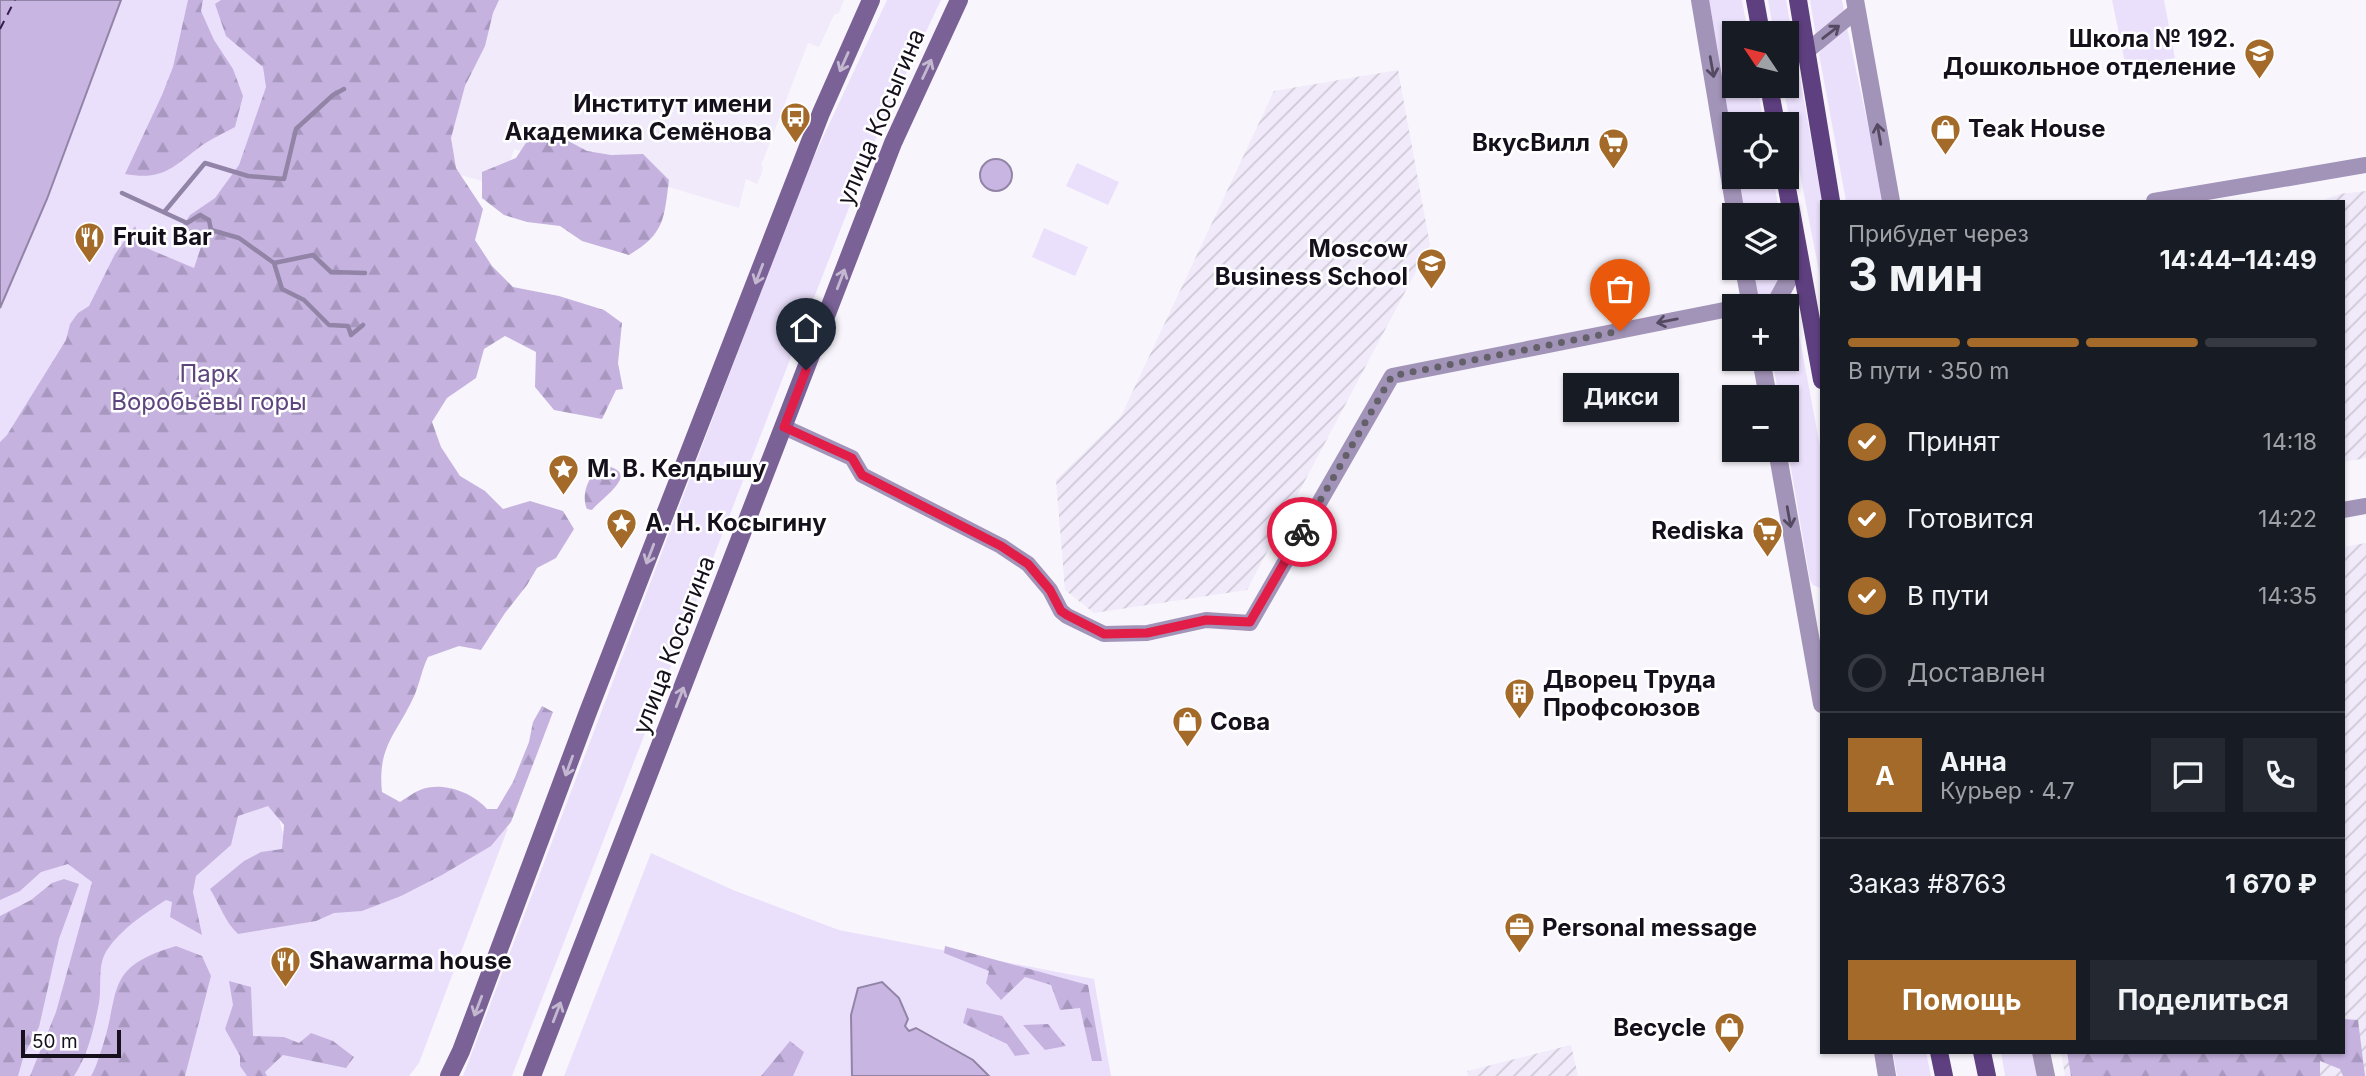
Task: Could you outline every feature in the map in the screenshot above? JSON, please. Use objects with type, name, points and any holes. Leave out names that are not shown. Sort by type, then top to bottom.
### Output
[{"type":"main road","points":[[449,1076],[821,113],[871,0]]},
{"type":"main road","name":"улица Косыгина","points":[[532,1076],[893,143],[959,0]]},
{"type":"main road","points":[[1755,0],[1758,21]]},
{"type":"main road","points":[[1798,0],[1831,200]]},
{"type":"main road","points":[[1799,258],[1820,369]]},
{"type":"main road","points":[[1939,1054],[1944,1076]]},
{"type":"main road","points":[[1982,1054],[1987,1076]]},
{"type":"street","points":[[1700,0],[1734,203]]},
{"type":"street","points":[[1806,51],[1856,6]]},
{"type":"street","points":[[1856,6],[1891,200]]},
{"type":"street","points":[[2160,200],[2366,165]]},
{"type":"street","points":[[784,427],[852,458],[862,475],[1001,546],[1028,564],[1050,590],[1061,611],[1104,634],[1147,633],[1206,620],[1250,622],[1392,376],[1722,311]]},
{"type":"street","points":[[1779,462],[1819,676]]},
{"type":"street","points":[[2345,510],[2366,506]]},
{"type":"street","points":[[1883,1054],[1887,1076]]},
{"type":"street","points":[[2041,1054],[2046,1076]]},
{"type":"shaded area","points":[[0,0],[121,0],[47,199],[0,308]]},
{"type":"shaded area","points":[[480,0],[844,0],[819,47],[808,43],[761,166],[762,173],[757,184],[746,179],[739,208],[665,186],[610,179],[514,149],[503,187],[429,166]]},
{"type":"shaded area","points":[[1398,70],[1430,245],[1247,590],[1094,613],[1065,590],[1056,480],[1121,416],[1274,91]]},
{"type":"shaded area","points":[[996,159],[1008,163],[1012,175],[1008,187],[996,191],[984,187],[980,175],[984,163]]},
{"type":"shaded area","points":[[2366,191],[2366,458],[2345,462],[2345,200],[2324,200],[2339,194]]},
{"type":"shaded area","points":[[2366,543],[2366,1076],[2065,1076],[2061,1054],[2345,1054],[2345,547]]},
{"type":"shaded area","points":[[882,982],[899,998],[908,1019],[905,1026],[909,1031],[916,1028],[973,1060],[989,1076],[852,1076],[851,1015],[858,988]]},
{"type":"shaded area","points":[[1571,1045],[1578,1076],[1468,1076],[1467,1071]]},
{"type":"green space","name":"Парк Воробьёвы горы","points":[[121,0],[480,0],[272,789],[289,858],[341,874],[508,828],[419,1063],[409,1076],[0,1076],[0,308],[47,199]]},
{"type":"green space","points":[[188,0],[203,0],[201,11],[214,40],[233,69],[243,96],[235,127],[158,174],[125,174],[173,67]]},
{"type":"green space","name":"Парк Воробьёвы горы","points":[[221,0],[499,0],[485,46],[465,86],[451,138],[456,168],[483,209],[475,240],[492,266],[513,287],[559,296],[604,310],[622,323],[618,363],[623,389],[616,390],[602,419],[554,410],[535,387],[536,352],[505,336],[484,349],[476,378],[447,398],[432,422],[441,447],[460,476],[485,491],[503,509],[530,501],[563,511],[574,529],[556,558],[537,568],[481,650],[459,646],[428,657],[415,694],[390,740],[383,762],[382,792],[400,802],[420,790],[438,787],[465,793],[487,809],[497,809],[513,782],[529,742],[533,722],[542,706],[553,712],[511,822],[491,846],[401,896],[362,911],[334,913],[316,921],[238,934],[226,919],[210,889],[244,861],[261,852],[282,849],[284,825],[268,806],[238,816],[231,845],[196,876],[193,892],[202,935],[170,917],[172,902],[166,900],[134,922],[119,935],[104,956],[93,1032],[74,1076],[30,1076],[56,1012],[92,882],[68,864],[41,872],[20,891],[0,900],[0,442],[66,340],[70,324],[78,313],[89,306],[115,254],[135,226],[144,247],[194,268],[202,244],[173,240],[190,215],[215,198],[239,165],[266,87],[263,67],[226,36],[215,4]]},
{"type":"green space","points":[[887,0],[941,0],[878,133],[512,1076],[463,1076],[804,178]]},
{"type":"green space","points":[[1708,0],[1742,0],[1746,21],[1722,21],[1722,86]]},
{"type":"green space","points":[[1768,0],[1786,0],[1790,21],[1772,21]]},
{"type":"green space","points":[[1810,0],[1842,0],[1844,11],[1816,36]]},
{"type":"green space","points":[[2112,0],[2164,0],[2175,58],[2126,68]]},
{"type":"green space","points":[[1847,27],[1884,200],[1846,200],[1819,54],[1823,47]]},
{"type":"green space","points":[[1799,73],[1822,200],[1820,277],[1799,168],[1799,112],[1788,112],[1785,98],[1799,98]]},
{"type":"green space","points":[[1724,98],[1759,98],[1762,112],[1726,112]]},
{"type":"green space","points":[[533,132],[561,137],[587,151],[611,155],[643,154],[669,180],[664,215],[650,240],[629,255],[582,241],[560,226],[527,222],[504,215],[482,198],[482,172],[516,158]]},
{"type":"green space","points":[[1077,163],[1119,182],[1108,205],[1066,186]]},
{"type":"green space","points":[[1739,189],[1775,189],[1778,203],[1742,203]]},
{"type":"green space","points":[[1044,228],[1088,247],[1075,276],[1032,257]]},
{"type":"green space","points":[[1754,280],[1782,280],[1772,294],[1757,294]]},
{"type":"green space","points":[[1799,335],[1820,446],[1820,588],[1810,580],[1790,462],[1799,462],[1799,385],[1777,385],[1774,371],[1799,371]]},
{"type":"green space","points":[[606,466],[616,469],[620,480],[592,510],[587,509],[585,497],[588,483],[595,472]]},
{"type":"green space","points":[[651,853],[733,890],[839,930],[1094,979],[1111,1076],[564,1076]]},
{"type":"green space","points":[[64,879],[79,884],[59,939],[39,1027],[24,1055],[18,1076],[0,1076],[0,916],[31,900],[52,883]]},
{"type":"green space","points":[[176,946],[202,956],[211,976],[185,1076],[91,1076],[101,1051],[114,997],[125,973],[152,954]]},
{"type":"green space","points":[[945,946],[1088,985],[1102,1061],[1092,1061],[1080,1008],[1060,1010],[1051,985],[1025,977],[1001,1000],[986,983],[989,971],[944,953]]},
{"type":"green space","points":[[229,981],[251,987],[253,1036],[284,1037],[299,1043],[311,1033],[333,1041],[354,1057],[346,1068],[283,1055],[265,1072],[267,1076],[247,1076],[240,1066],[240,1056],[225,1029],[233,1005]]},
{"type":"green space","points":[[967,1008],[1002,1016],[1030,1054],[1015,1056],[1007,1044],[963,1023]]},
{"type":"green space","points":[[2345,1019],[2358,1020],[2365,1076],[2343,1076],[2340,1069],[2320,1061],[2320,1076],[2071,1076],[2067,1054],[2345,1054]]},
{"type":"green space","points":[[1048,1024],[1066,1046],[1045,1050],[1023,1025]]},
{"type":"green space","points":[[790,1041],[804,1052],[793,1076],[761,1076]]},
{"type":"green space","points":[[1893,1054],[1926,1054],[1931,1076],[1897,1076]]},
{"type":"green space","points":[[2001,1054],[2035,1054],[2039,1076],[2005,1076]]},
{"type":"waterway","points":[[165,211],[205,163],[248,176],[284,179],[296,129],[333,95],[344,89]]},
{"type":"waterway","points":[[122,193],[187,223],[200,215],[209,220],[211,230],[239,238],[274,263],[313,255],[331,272],[365,273]]},
{"type":"waterway","points":[[274,263],[282,289],[304,300],[329,325],[348,326],[351,335],[363,325]]},
{"type":"ferry route","points":[[0,29],[15,0]]},
{"type":"way so far","points":[[1302,532],[1392,376],[1620,331]]},
{"type":"place","name":"Школа № 192. Дошкольное отделение","points":[[2259,80]]},
{"type":"place","name":"Институт имени Академика Семёнова","points":[[795,145]]},
{"type":"place","name":"Teak House","points":[[1945,156]]},
{"type":"place","name":"ВкусВилл","points":[[1613,170]]},
{"type":"place","name":"Fruit Bar","points":[[90,264]]},
{"type":"place","name":"Moscow Business School","points":[[1431,290]]},
{"type":"place","name":"Дикси","points":[[1620,331]]},
{"type":"place","name":"М. В. Келдышу","points":[[564,496]]},
{"type":"place","name":"А. Н. Косыгину","points":[[622,550]]},
{"type":"place","name":"Rediska","points":[[1767,558]]},
{"type":"place","name":"Дворец Труда Профсоюзов","points":[[1520,721]]},
{"type":"place","name":"Сова","points":[[1187,749]]},
{"type":"place","name":"Personal message","points":[[1519,955]]},
{"type":"place","name":"Shawarma house","points":[[286,988]]},
{"type":"place","name":"Becycle","points":[[1729,1055]]},
{"type":"route","points":[[806,370],[784,427],[852,458],[862,475],[1001,546],[1028,564],[1050,590],[1061,611],[1104,634],[1147,633],[1206,620],[1250,622],[1302,532]]}]
